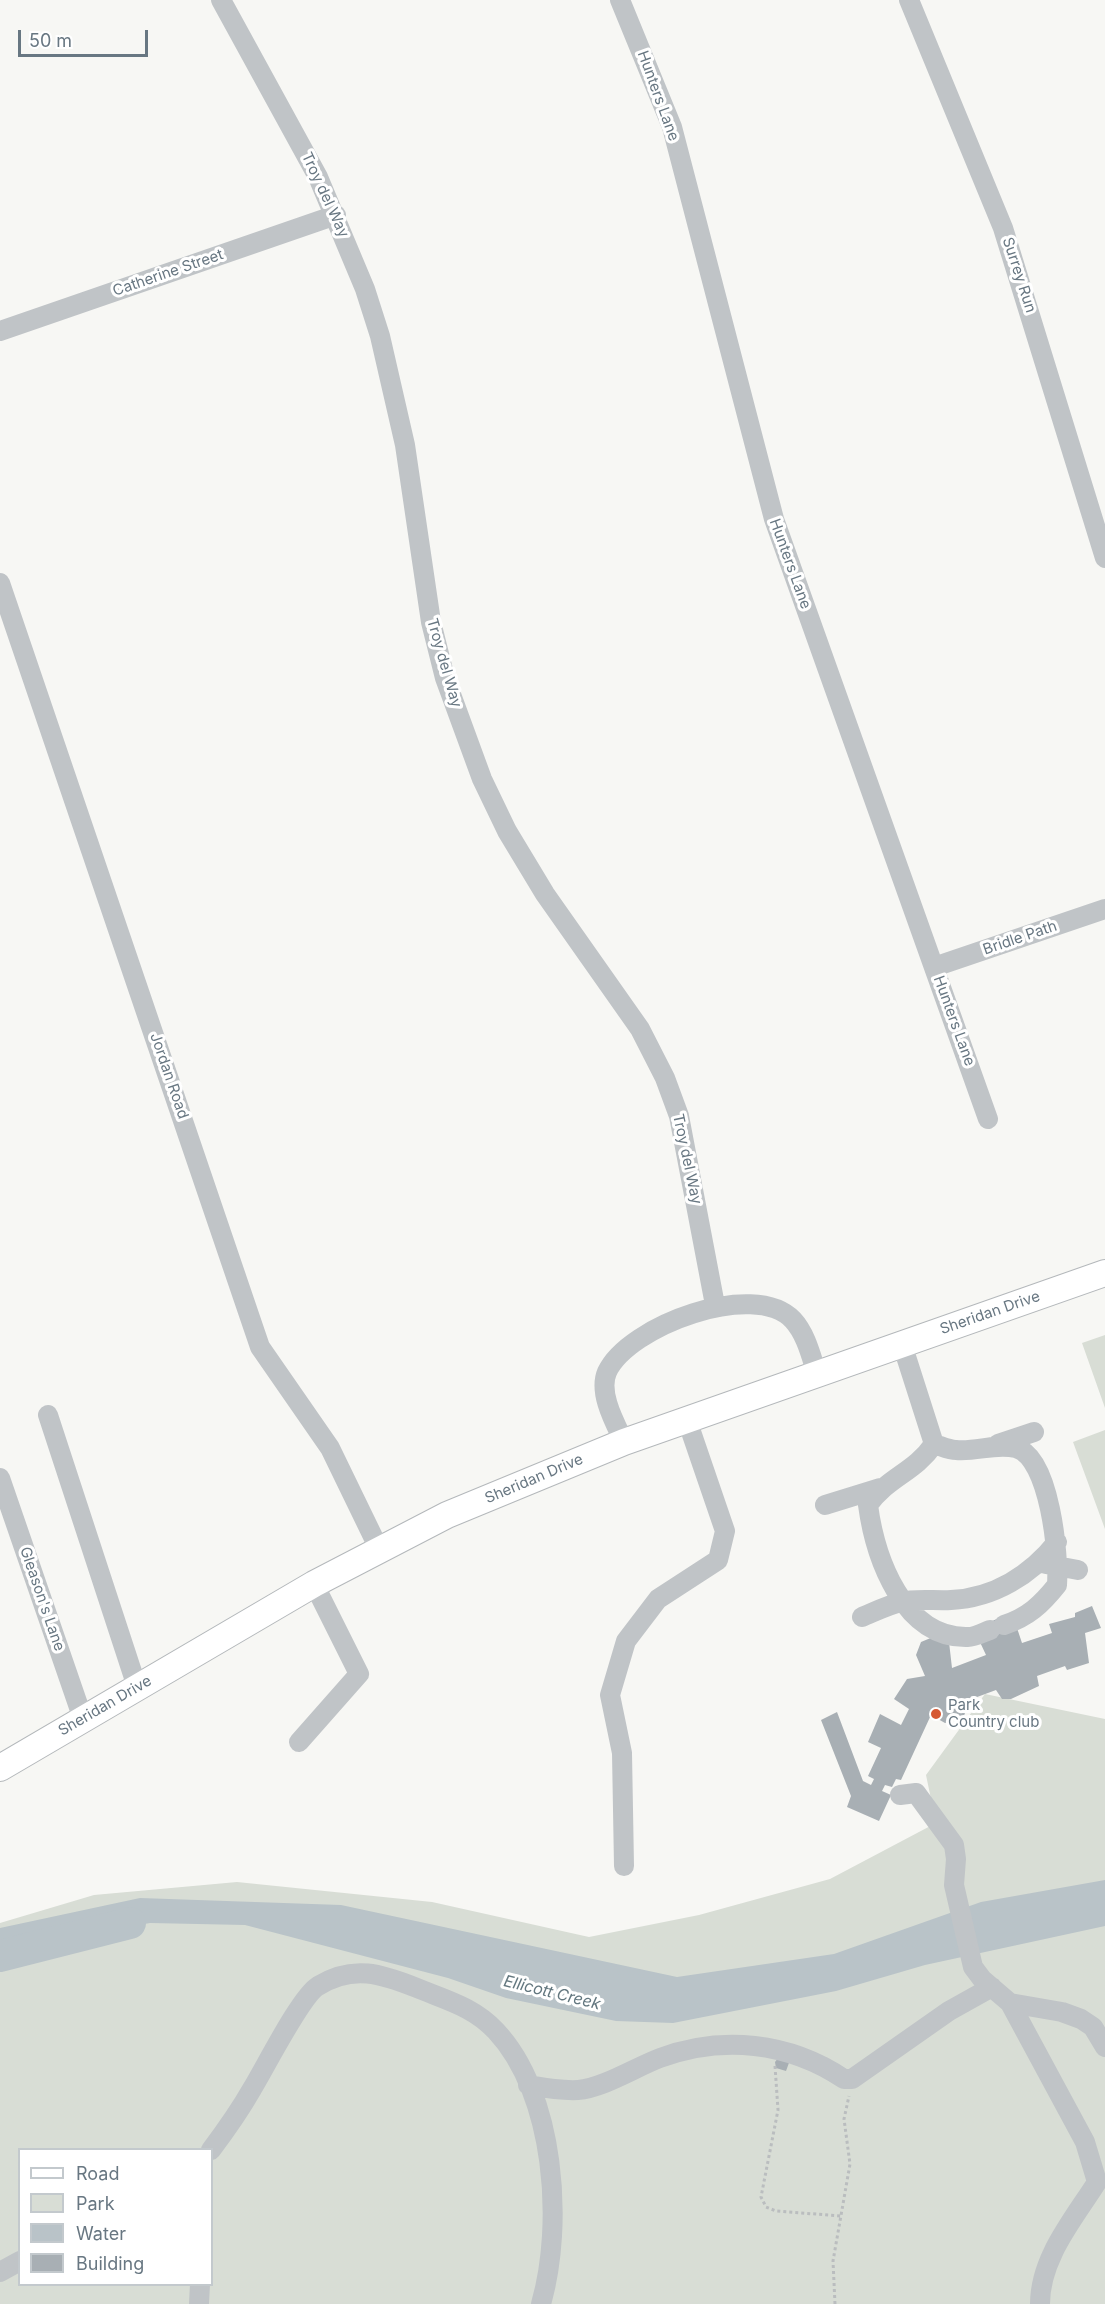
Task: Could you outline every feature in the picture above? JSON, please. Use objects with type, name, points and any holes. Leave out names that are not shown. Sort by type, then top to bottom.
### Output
[{"type":"main road","name":"Sheridan Drive","points":[[0,1768],[314,1584],[447,1515],[624,1442],[1105,1273]]},
{"type":"street","name":"Troy del Way","points":[[221,0],[283,110],[336,215],[365,289],[393,385],[407,456],[421,566],[444,678],[482,779],[507,831],[544,894],[640,1029],[665,1078],[679,1116],[715,1305]]},
{"type":"street","name":"Hunters Lane","points":[[620,0],[672,128],[774,519],[988,1119]]},
{"type":"street","name":"Surrey Run","points":[[909,0],[1003,228],[1105,558]]},
{"type":"street","name":"Catherine Street","points":[[0,331],[336,215]]},
{"type":"street","name":"Jordan Road","points":[[0,583],[260,1347],[330,1448],[379,1549]]},
{"type":"street","name":"Bridle Path","points":[[934,967],[1105,909]]},
{"type":"street","points":[[624,1442],[605,1393],[606,1374],[618,1356],[640,1339],[676,1318],[715,1305],[758,1306],[779,1311],[792,1319],[803,1335],[817,1374]]},
{"type":"street","points":[[902,1344],[934,1444]]},
{"type":"street","points":[[48,1415],[136,1687]]},
{"type":"street","points":[[624,1866],[622,1753],[610,1695],[626,1641],[658,1599],[718,1560],[725,1531],[687,1420]]},
{"type":"street","points":[[934,1444],[957,1450],[992,1445],[1034,1432]]},
{"type":"street","points":[[825,1506],[880,1488],[922,1461],[934,1444]]},
{"type":"street","points":[[880,1488],[868,1505],[870,1522],[891,1581],[902,1602],[919,1622],[946,1633],[969,1637],[1023,1619],[1041,1607],[1057,1586],[1049,1566],[1057,1542],[1036,1467],[1019,1449],[992,1445]]},
{"type":"street","name":"Gleason's Lane","points":[[0,1478],[83,1719]]},
{"type":"street","points":[[862,1617],[902,1602],[954,1600],[988,1592],[1049,1566]]},
{"type":"street","points":[[299,1742],[359,1674],[314,1584]]},
{"type":"street","points":[[900,1794],[916,1793],[954,1845],[956,1859],[954,1885],[973,1967],[982,1980],[1010,2003],[1085,2142],[1097,2182],[1046,2265],[1040,2283],[1040,2304]]},
{"type":"street","points":[[213,2148],[253,2088],[303,2001],[315,1987],[352,1973],[381,1974],[466,2006],[495,2029],[517,2056],[528,2085],[550,2164],[553,2220],[547,2281],[541,2304]]},
{"type":"street","points":[[528,2085],[556,2090],[581,2090],[688,2049],[753,2045],[797,2054],[826,2067],[844,2079],[852,2079],[948,2011],[992,1987]]},
{"type":"street","points":[[1010,2003],[1062,2012],[1081,2019],[1093,2027],[1105,2047]]},
{"type":"street","points":[[0,2272],[18,2262]]},
{"type":"street","points":[[199,2304],[200,2286]]},
{"type":"path","points":[[777,2050],[774,2078],[778,2110],[761,2197],[766,2207],[776,2211],[841,2216]]},
{"type":"path","points":[[835,2304],[833,2261],[850,2164],[844,2119],[852,2079]]},
{"type":"green space","points":[[1105,1335],[1105,1408],[1082,1343]]},
{"type":"green space","points":[[1105,1430],[1105,1529],[1073,1442]]},
{"type":"green space","name":"Park Country club","points":[[985,1694],[1105,1719],[1105,2304],[0,2304],[0,1923],[94,1895],[237,1882],[432,1902],[589,1937],[699,1915],[830,1879],[936,1823],[926,1775]]},
{"type":"water","points":[[1105,1880],[1105,1926],[925,1965],[836,1991],[673,2023],[616,2021],[506,1998],[448,1978],[245,1925],[150,1923],[0,1950],[0,1928],[140,1898],[341,1905],[677,1977],[834,1954],[981,1902]]},
{"type":"building","name":"Park Country club","points":[[1092,1606],[1101,1628],[1085,1633],[1089,1663],[1067,1670],[1065,1666],[1037,1676],[1039,1686],[1011,1699],[1002,1699],[996,1690],[969,1700],[964,1716],[945,1723],[931,1715],[901,1780],[896,1779],[892,1787],[885,1785],[882,1791],[891,1795],[879,1821],[847,1807],[851,1796],[821,1720],[837,1712],[863,1781],[871,1785],[874,1779],[868,1776],[881,1748],[868,1742],[880,1714],[901,1725],[909,1709],[894,1699],[907,1679],[925,1676],[916,1655],[921,1642],[933,1637],[949,1642],[952,1668],[986,1655],[979,1640],[988,1623],[1001,1617],[1017,1628],[1022,1643],[1052,1633],[1049,1624],[1075,1617],[1075,1613]]},
{"type":"building","points":[[779,2057],[790,2060],[786,2071],[776,2068],[775,2062]]},
{"type":"waterway","name":"Ellicott Creek","points":[[0,1956],[130,1923]]},
{"type":"place","name":"Park Country club","points":[[936,1714]]}]
